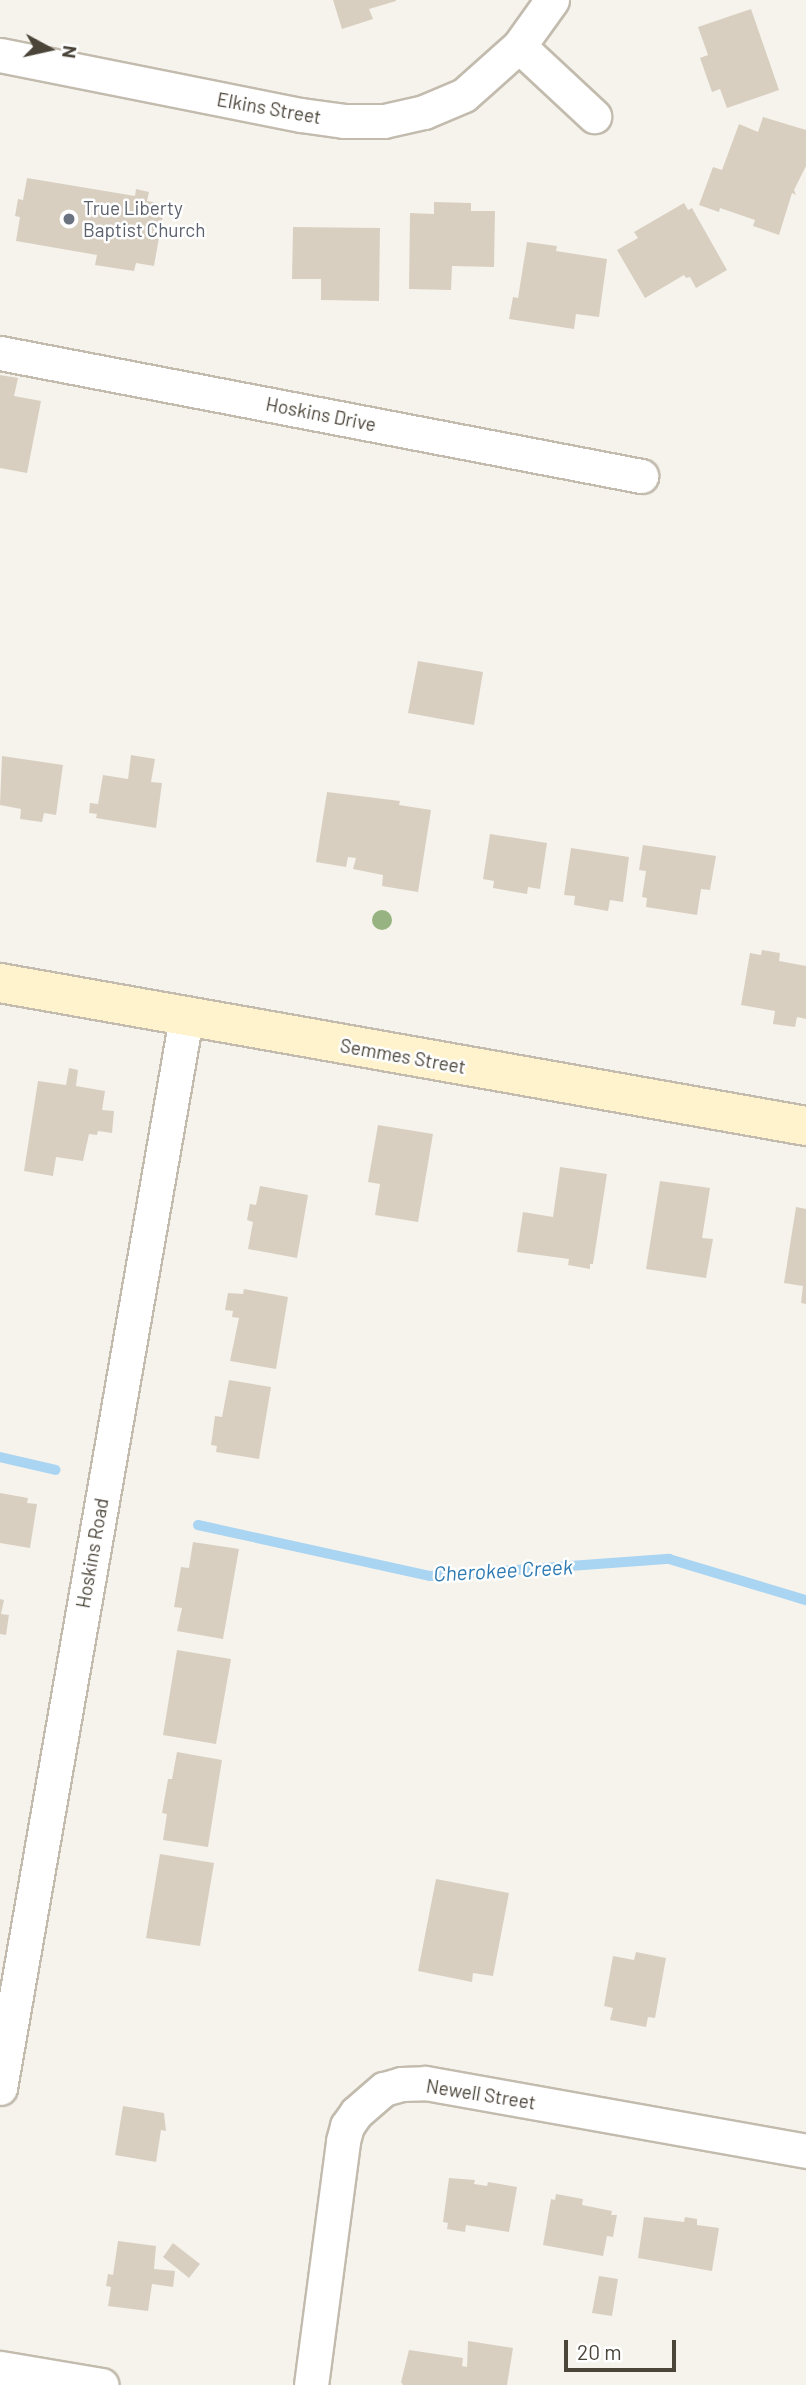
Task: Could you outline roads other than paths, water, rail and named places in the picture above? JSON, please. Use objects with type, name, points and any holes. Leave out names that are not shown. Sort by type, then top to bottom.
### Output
[{"type":"main road","name":"Semmes Street","points":[[0,984],[806,1126]]},
{"type":"street","name":"Elkins Street","points":[[0,55],[301,115],[344,121],[384,121],[424,112],[464,94],[519,46],[552,0]]},
{"type":"street","points":[[519,46],[594,116]]},
{"type":"street","name":"Hoskins Drive","points":[[0,353],[641,476]]},
{"type":"street","name":"Hoskins Road","points":[[0,2088],[186,1018]]},
{"type":"street","name":"Newell Street","points":[[312,2385],[343,2141],[347,2126],[356,2113],[384,2089],[401,2084],[425,2083],[806,2151]]},
{"type":"street","points":[[0,2368],[102,2385]]},
{"type":"waterway","name":"Cherokee Creek","points":[[0,1457],[56,1470]]},
{"type":"waterway","name":"Cherokee Creek","points":[[198,1525],[430,1576],[669,1559],[806,1600]]},
{"type":"place","name":"True Liberty Baptist Church","points":[[69,219]]}]
